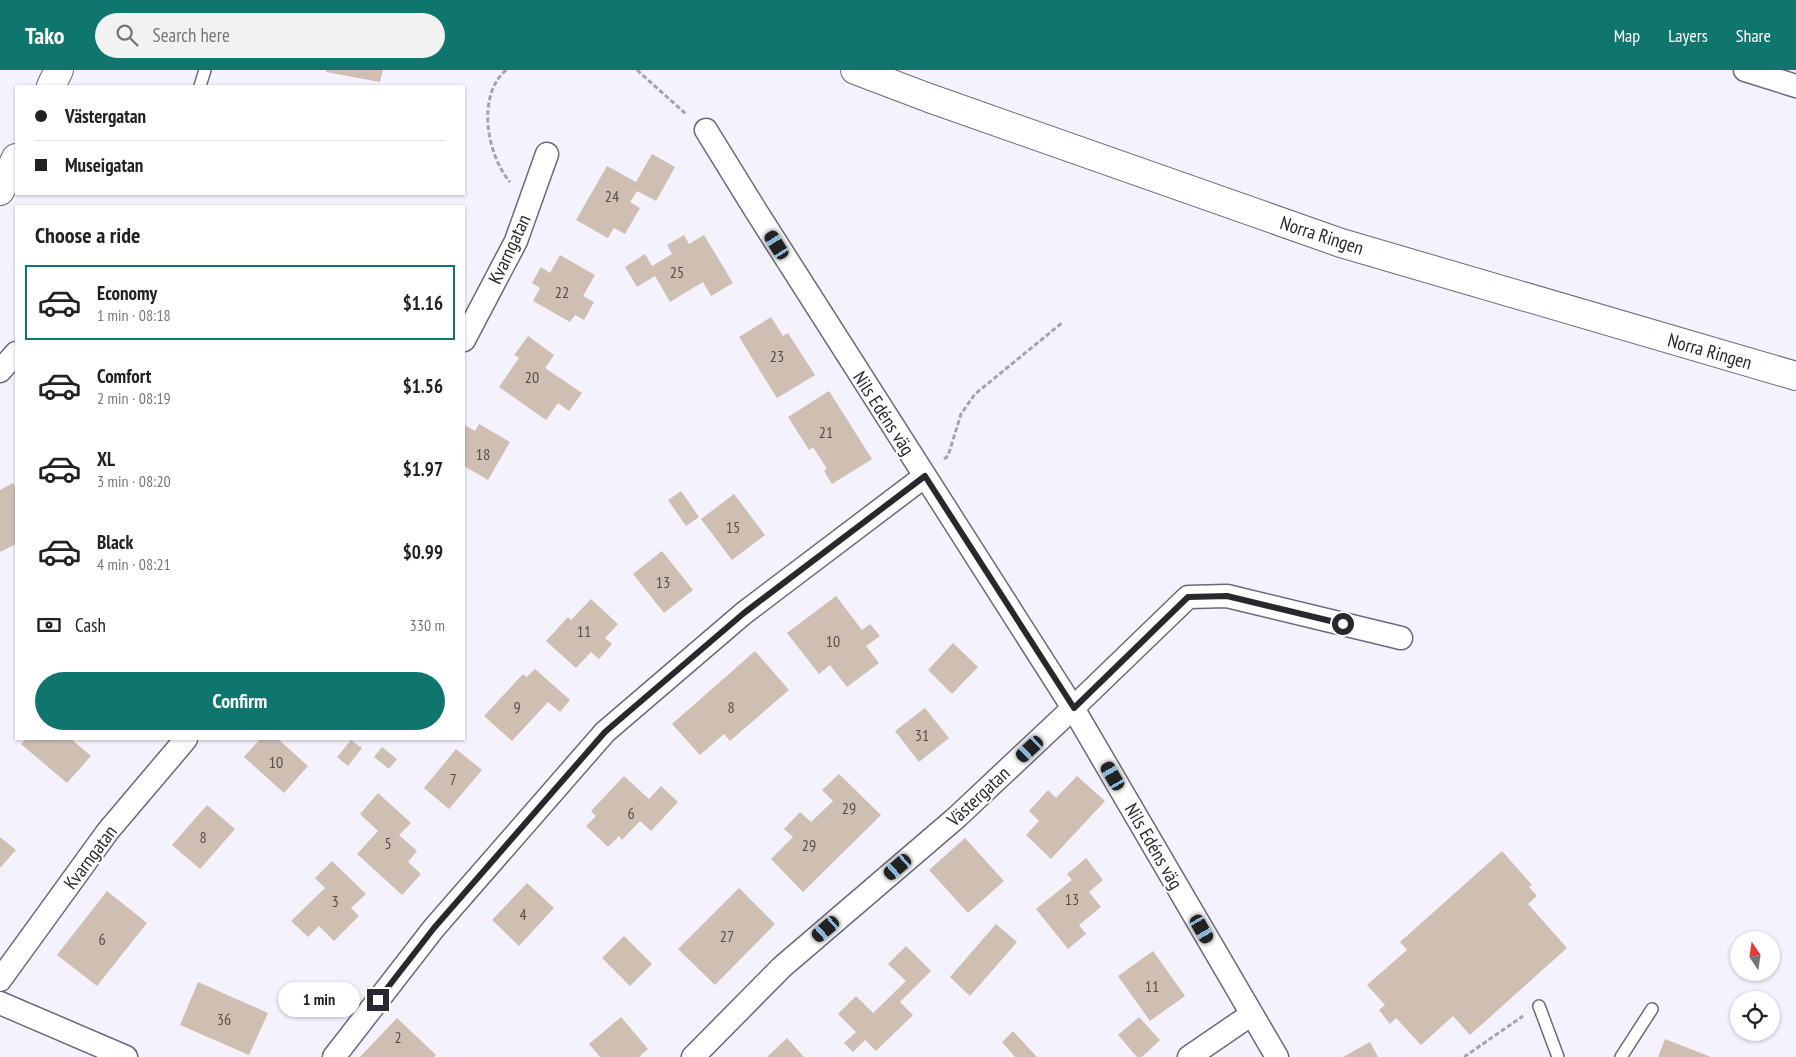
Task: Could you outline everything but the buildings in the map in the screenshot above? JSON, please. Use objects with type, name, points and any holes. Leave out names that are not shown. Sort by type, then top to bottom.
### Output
[{"type":"street","points":[[52,85],[59,70]]},
{"type":"street","name":"Norra Ringen","points":[[855,70],[929,98],[1341,243],[1796,376]]},
{"type":"street","points":[[1745,70],[1796,86]]},
{"type":"street","name":"Nils Edéns väg","points":[[706,130],[756,212],[1074,708],[1277,1057]]},
{"type":"street","name":"Kvarngatan","points":[[465,338],[516,241],[547,154]]},
{"type":"street","points":[[0,191],[15,160]]},
{"type":"street","points":[[0,371],[15,354]]},
{"type":"street","points":[[334,1057],[434,928],[605,732],[744,613],[925,476]]},
{"type":"street","name":"Västergatan","points":[[693,1057],[782,967],[957,817],[1074,708],[1188,597],[1227,596],[1401,638]]},
{"type":"street","name":"Kvarngatan","points":[[0,980],[108,831],[185,740]]},
{"type":"street","points":[[0,1003],[126,1057]]},
{"type":"street","points":[[1189,1057],[1252,1014]]},
{"type":"lane","points":[[200,85],[205,70]]},
{"type":"lane","points":[[1539,1006],[1558,1057]]},
{"type":"lane","points":[[1621,1057],[1652,1009]]},
{"type":"path","points":[[506,70],[496,84],[489,102],[490,137],[494,155],[506,178],[529,204]]},
{"type":"path","points":[[637,70],[706,130]]},
{"type":"path","points":[[925,476],[948,456],[961,414],[975,394],[1064,322]]},
{"type":"path","points":[[1464,1057],[1539,1006]]},
{"type":"route","points":[[378,1000],[434,928],[605,732],[744,613],[925,476],[1074,708],[1188,597],[1227,596],[1343,624]]}]
